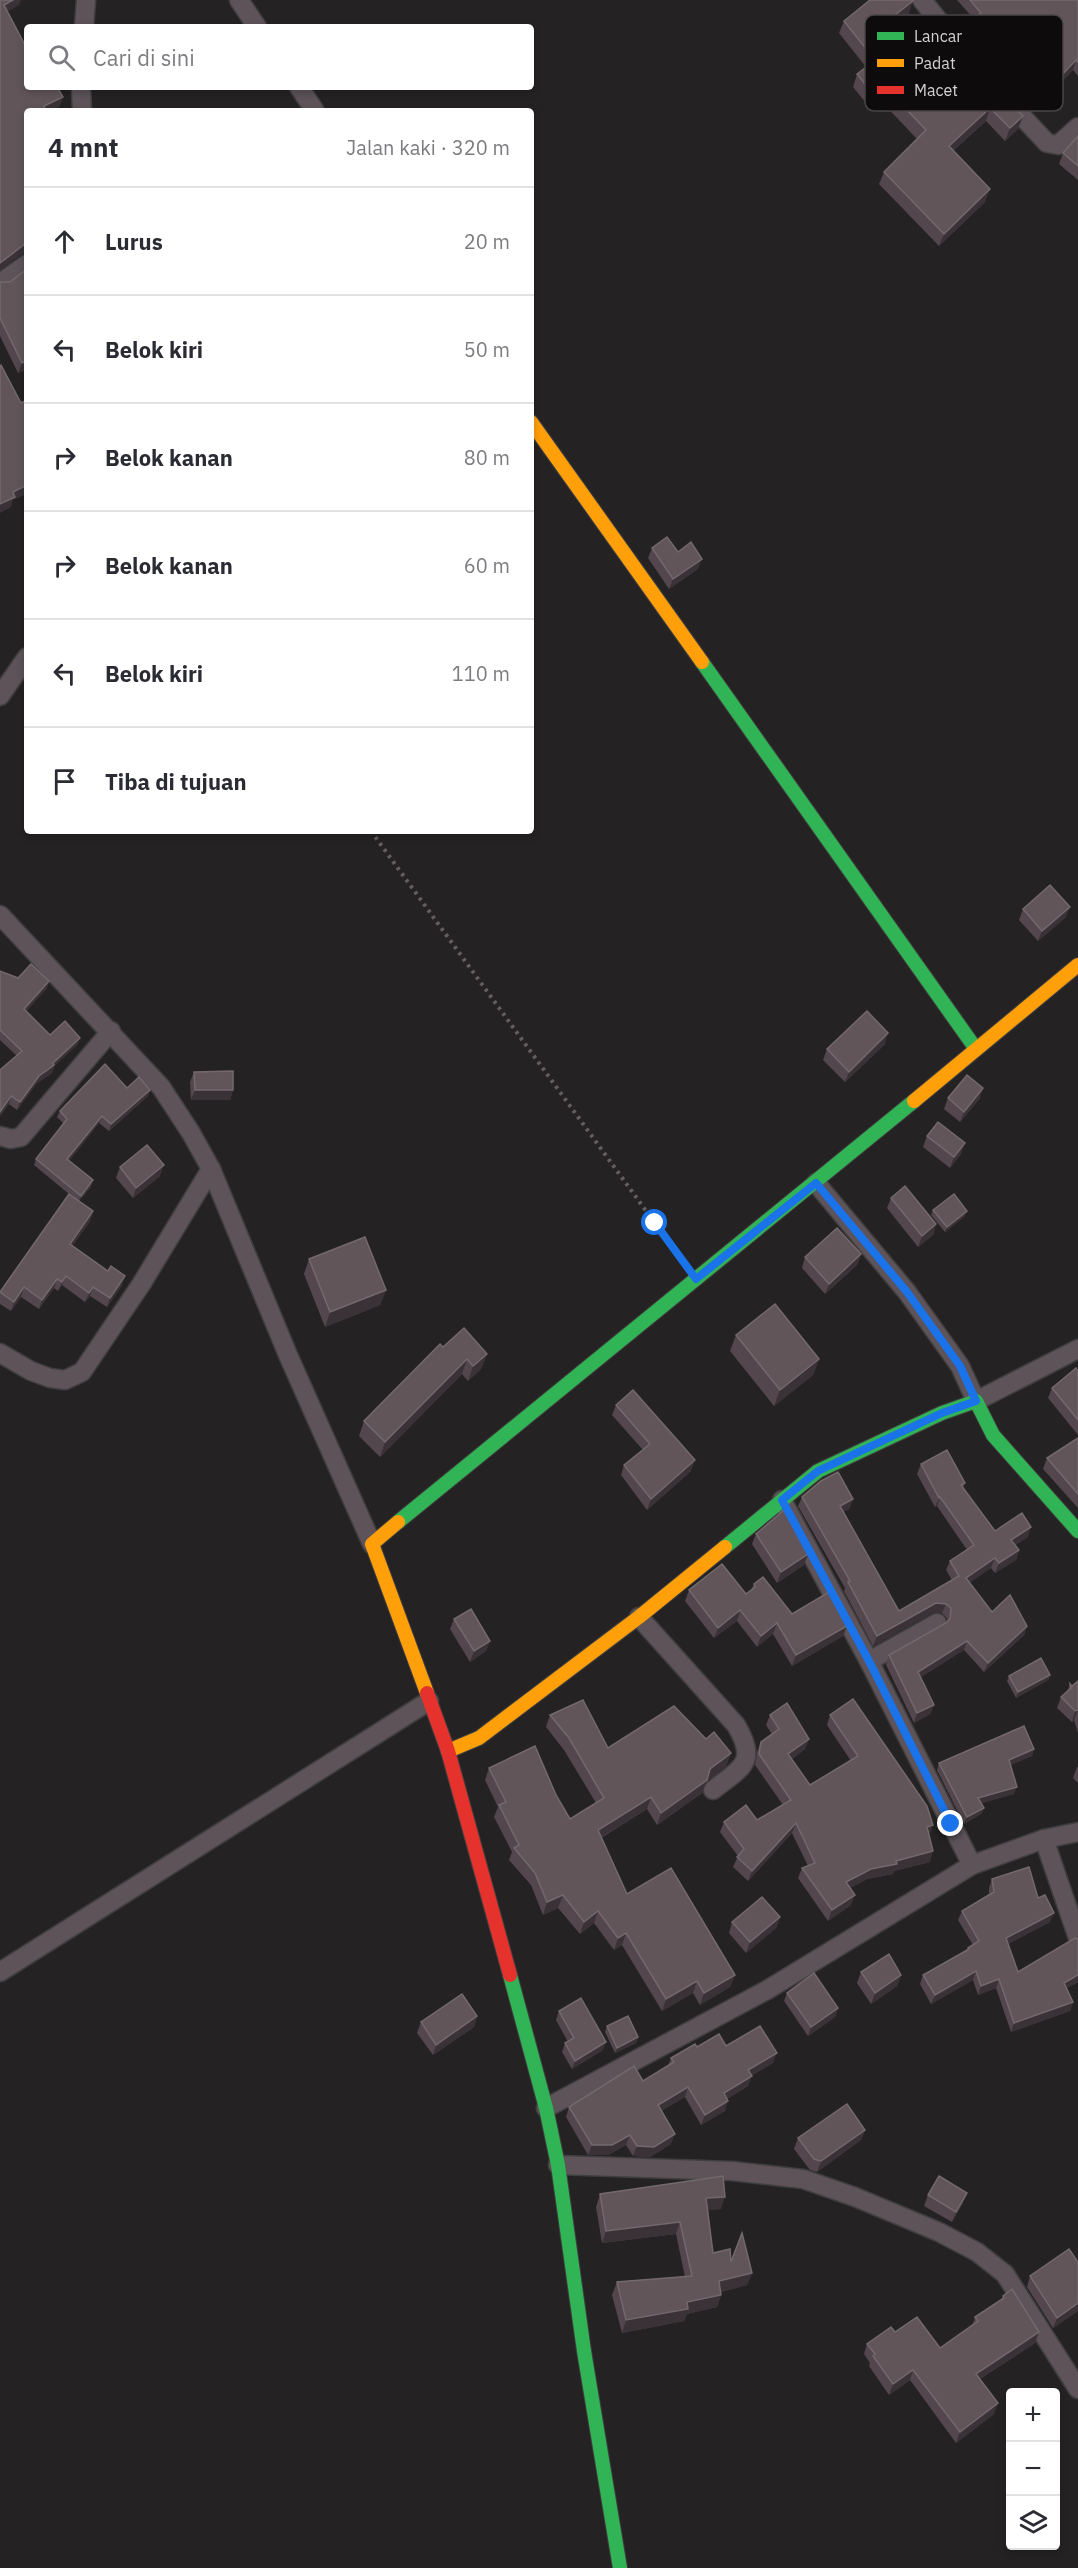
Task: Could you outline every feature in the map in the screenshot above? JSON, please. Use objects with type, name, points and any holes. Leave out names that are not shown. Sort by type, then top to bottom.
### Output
[{"type":"street","points":[[84,24],[86,0]]},
{"type":"street","points":[[239,0],[255,24]]},
{"type":"street","points":[[922,0],[934,15]]},
{"type":"street","points":[[81,90],[82,108]]},
{"type":"street","points":[[301,90],[313,108]]},
{"type":"street","points":[[1016,111],[1047,143],[1058,144],[1078,127]]},
{"type":"street","points":[[0,283],[24,266]]},
{"type":"street","points":[[534,426],[976,1049]]},
{"type":"street","points":[[0,696],[24,661]]},
{"type":"street","points":[[0,915],[161,1087],[211,1169],[288,1355],[372,1544],[448,1751],[546,2108],[558,2165],[584,2351],[620,2568]]},
{"type":"street","points":[[372,1544],[816,1183],[1078,965]]},
{"type":"street","points":[[0,1136],[11,1139],[21,1137],[111,1031]]},
{"type":"street","points":[[0,1353],[31,1371],[50,1378],[65,1380],[82,1372],[142,1283],[211,1169]]},
{"type":"street","points":[[816,1183],[907,1292],[960,1366],[993,1435],[1078,1531]]},
{"type":"street","points":[[448,1751],[479,1738],[639,1617],[818,1471],[942,1413],[976,1401],[1078,1349]]},
{"type":"street","points":[[782,1500],[869,1661],[972,1865]]},
{"type":"street","points":[[639,1617],[736,1725],[747,1744],[747,1756],[742,1767],[713,1790]]},
{"type":"street","points":[[869,1661],[937,1623]]},
{"type":"street","points":[[0,1972],[429,1701]]},
{"type":"street","points":[[546,2108],[767,1990],[972,1865],[1044,1839],[1078,1832]]},
{"type":"street","points":[[1044,1839],[1078,1938]]},
{"type":"street","points":[[558,2165],[732,2171],[803,2179],[855,2197],[939,2232],[977,2252],[1005,2274],[1071,2363],[1078,2389]]},
{"type":"path","points":[[373,834],[696,1279]]},
{"type":"building","points":[[0,0],[13,0],[4,5],[24,43],[24,90],[59,90],[63,97],[44,106],[45,108],[24,108],[24,245],[0,263]]},
{"type":"building","points":[[870,0],[913,0],[895,15],[865,15],[865,47],[844,21]]},
{"type":"building","points":[[970,0],[1078,0],[1078,62],[1076,60],[1063,74],[1063,15],[978,15],[981,13]]},
{"type":"building","points":[[865,68],[865,84],[857,74]]},
{"type":"building","points":[[908,111],[987,111],[949,146],[990,189],[944,234],[884,172],[926,130]]},
{"type":"building","points":[[993,111],[1018,111],[1023,116],[1010,128]]},
{"type":"building","points":[[1078,136],[1078,166],[1063,153]]},
{"type":"building","points":[[24,271],[24,362],[22,363],[0,318],[0,282],[10,282]]},
{"type":"building","points":[[0,366],[21,403],[24,402],[24,486],[13,492],[15,497],[0,504]]},
{"type":"building","points":[[667,537],[678,552],[691,542],[702,559],[673,579],[652,548]]},
{"type":"building","points":[[1050,885],[1070,907],[1042,931],[1023,909]]},
{"type":"building","points":[[31,964],[49,981],[24,1009],[50,1035],[65,1021],[80,1038],[53,1063],[54,1065],[39,1076],[20,1102],[11,1096],[0,1112],[0,1070],[22,1051],[0,1030],[0,971],[18,978]]},
{"type":"building","points":[[867,1011],[888,1033],[849,1072],[827,1049]]},
{"type":"building","points":[[105,1064],[127,1088],[139,1077],[150,1090],[111,1124],[102,1116],[67,1159],[93,1180],[81,1196],[36,1159],[67,1119],[60,1111]]},
{"type":"building","points":[[233,1071],[233,1090],[195,1090],[194,1072]]},
{"type":"building","points":[[967,1075],[983,1088],[964,1112],[948,1098]]},
{"type":"building","points":[[938,1122],[965,1143],[954,1157],[927,1136]]},
{"type":"building","points":[[147,1145],[164,1165],[136,1188],[120,1167]]},
{"type":"building","points":[[905,1186],[936,1224],[922,1236],[891,1198]]},
{"type":"building","points":[[69,1194],[93,1211],[70,1244],[108,1271],[111,1266],[125,1276],[110,1298],[93,1287],[89,1293],[66,1276],[62,1282],[57,1279],[42,1300],[24,1287],[14,1302],[0,1292]]},
{"type":"building","points":[[954,1194],[967,1211],[947,1227],[933,1210]]},
{"type":"building","points":[[837,1228],[861,1254],[829,1284],[805,1257]]},
{"type":"building","points":[[365,1237],[386,1290],[330,1312],[309,1259]]},
{"type":"building","points":[[775,1304],[819,1359],[780,1390],[736,1335]]},
{"type":"building","points":[[464,1328],[487,1354],[473,1366],[467,1359],[385,1442],[364,1421],[440,1344],[443,1347]]},
{"type":"building","points":[[1076,1368],[1078,1371],[1078,1420],[1052,1388]]},
{"type":"building","points":[[633,1390],[695,1460],[651,1499],[624,1465],[650,1444],[616,1405]]},
{"type":"building","points":[[1078,1438],[1078,1494],[1047,1458]]},
{"type":"building","points":[[947,1450],[965,1483],[961,1485],[995,1531],[1022,1513],[1031,1527],[1011,1540],[1019,1550],[999,1563],[995,1558],[966,1578],[992,1612],[1010,1595],[1027,1626],[988,1663],[967,1641],[918,1672],[934,1705],[917,1713],[889,1655],[946,1623],[950,1619],[951,1608],[946,1604],[936,1603],[877,1636],[848,1582],[850,1581],[802,1497],[821,1481],[838,1472],[853,1499],[840,1506],[899,1611],[959,1576],[950,1561],[974,1545],[939,1498],[921,1464]]},
{"type":"building","points":[[784,1510],[808,1554],[781,1572],[756,1534]]},
{"type":"building","points":[[722,1564],[746,1594],[763,1577],[792,1614],[829,1592],[847,1626],[796,1655],[777,1623],[761,1636],[740,1610],[718,1628],[689,1590]]},
{"type":"building","points":[[471,1609],[490,1641],[474,1651],[454,1619]]},
{"type":"building","points":[[1041,1658],[1050,1675],[1018,1692],[1009,1676]]},
{"type":"building","points":[[1078,1681],[1078,1710],[1075,1711],[1061,1697],[1071,1688],[1070,1684],[1072,1686]]},
{"type":"building","points":[[853,1699],[927,1806],[933,1825],[927,1827],[933,1851],[896,1861],[897,1864],[871,1869],[846,1882],[855,1895],[832,1910],[802,1868],[815,1863],[796,1823],[752,1871],[737,1857],[744,1849],[724,1822],[746,1805],[757,1820],[791,1800],[759,1754],[761,1742],[779,1729],[770,1715],[787,1703],[809,1739],[788,1754],[810,1785],[858,1756],[830,1715]]},
{"type":"building","points":[[583,1700],[608,1748],[674,1706],[706,1739],[714,1732],[731,1753],[710,1769],[707,1780],[661,1813],[651,1797],[598,1830],[627,1894],[671,1868],[735,1975],[704,1993],[697,1981],[666,1999],[626,1933],[618,1938],[598,1911],[584,1922],[563,1895],[547,1902],[535,1873],[514,1848],[519,1845],[499,1805],[506,1802],[489,1768],[535,1746],[556,1795],[570,1819],[604,1798],[569,1738],[550,1715]]},
{"type":"building","points":[[1024,1726],[1034,1749],[1009,1760],[1017,1787],[978,1798],[984,1808],[967,1817],[939,1763]]},
{"type":"building","points":[[1029,1867],[1038,1898],[1045,1895],[1054,1913],[1006,1938],[1018,1972],[1075,1938],[1078,1939],[1078,1975],[1064,1983],[1073,2002],[1014,2023],[999,1979],[981,1986],[976,1971],[935,1995],[923,1975],[979,1941],[962,1911],[994,1892],[992,1879]]},
{"type":"building","points":[[762,1897],[780,1917],[750,1942],[732,1922]]},
{"type":"building","points":[[889,1954],[901,1975],[875,1993],[861,1972]]},
{"type":"building","points":[[814,1973],[838,2008],[811,2027],[787,1993]]},
{"type":"building","points":[[462,1994],[477,2016],[436,2045],[421,2022]]},
{"type":"building","points":[[581,1998],[606,2042],[575,2061],[565,2043],[574,2038],[559,2011]]},
{"type":"building","points":[[628,2016],[638,2037],[617,2048],[607,2026]]},
{"type":"building","points":[[760,2026],[777,2053],[748,2070],[752,2076],[724,2093],[728,2101],[705,2115],[688,2087],[658,2105],[675,2134],[654,2147],[637,2146],[630,2135],[612,2145],[592,2145],[569,2107],[634,2066],[643,2081],[674,2062],[671,2058],[695,2044],[697,2047],[719,2034],[726,2046]]},
{"type":"building","points":[[847,2104],[865,2130],[821,2161],[814,2159],[798,2138]]},
{"type":"building","points":[[723,2176],[725,2197],[706,2198],[713,2253],[730,2249],[731,2262],[742,2233],[752,2273],[719,2281],[721,2295],[687,2302],[688,2309],[626,2320],[617,2282],[692,2276],[680,2222],[606,2231],[600,2194]]},
{"type":"building","points":[[939,2176],[967,2193],[956,2212],[928,2195]]},
{"type":"building","points":[[1069,2249],[1078,2262],[1078,2303],[1057,2318],[1030,2276]]},
{"type":"building","points":[[1012,2289],[1039,2332],[976,2374],[998,2403],[960,2432],[913,2370],[893,2384],[867,2344],[891,2327],[895,2332],[917,2317],[940,2348],[978,2321],[975,2317],[1004,2298],[1003,2296]]},
{"type":"traffic: fast","points":[[702,662],[976,1049]]},
{"type":"traffic: fast","points":[[398,1522],[914,1101]]},
{"type":"traffic: fast","points":[[725,1547],[818,1471],[942,1413],[976,1401],[993,1435],[1078,1531]]},
{"type":"traffic: fast","points":[[510,1975],[546,2108],[558,2165],[584,2351],[620,2568]]},
{"type":"traffic: slow","points":[[534,426],[702,662]]},
{"type":"traffic: slow","points":[[914,1101],[1078,965]]},
{"type":"traffic: slow","points":[[398,1522],[372,1544],[427,1693]]},
{"type":"traffic: slow","points":[[448,1751],[479,1738],[639,1617],[725,1547]]},
{"type":"traffic: jam","points":[[427,1693],[448,1751],[510,1975]]},
{"type":"route","points":[[655,1223],[696,1279],[816,1183],[907,1292],[960,1366],[972,1390],[976,1401],[942,1413],[818,1471],[782,1500],[869,1661],[951,1824]]}]
